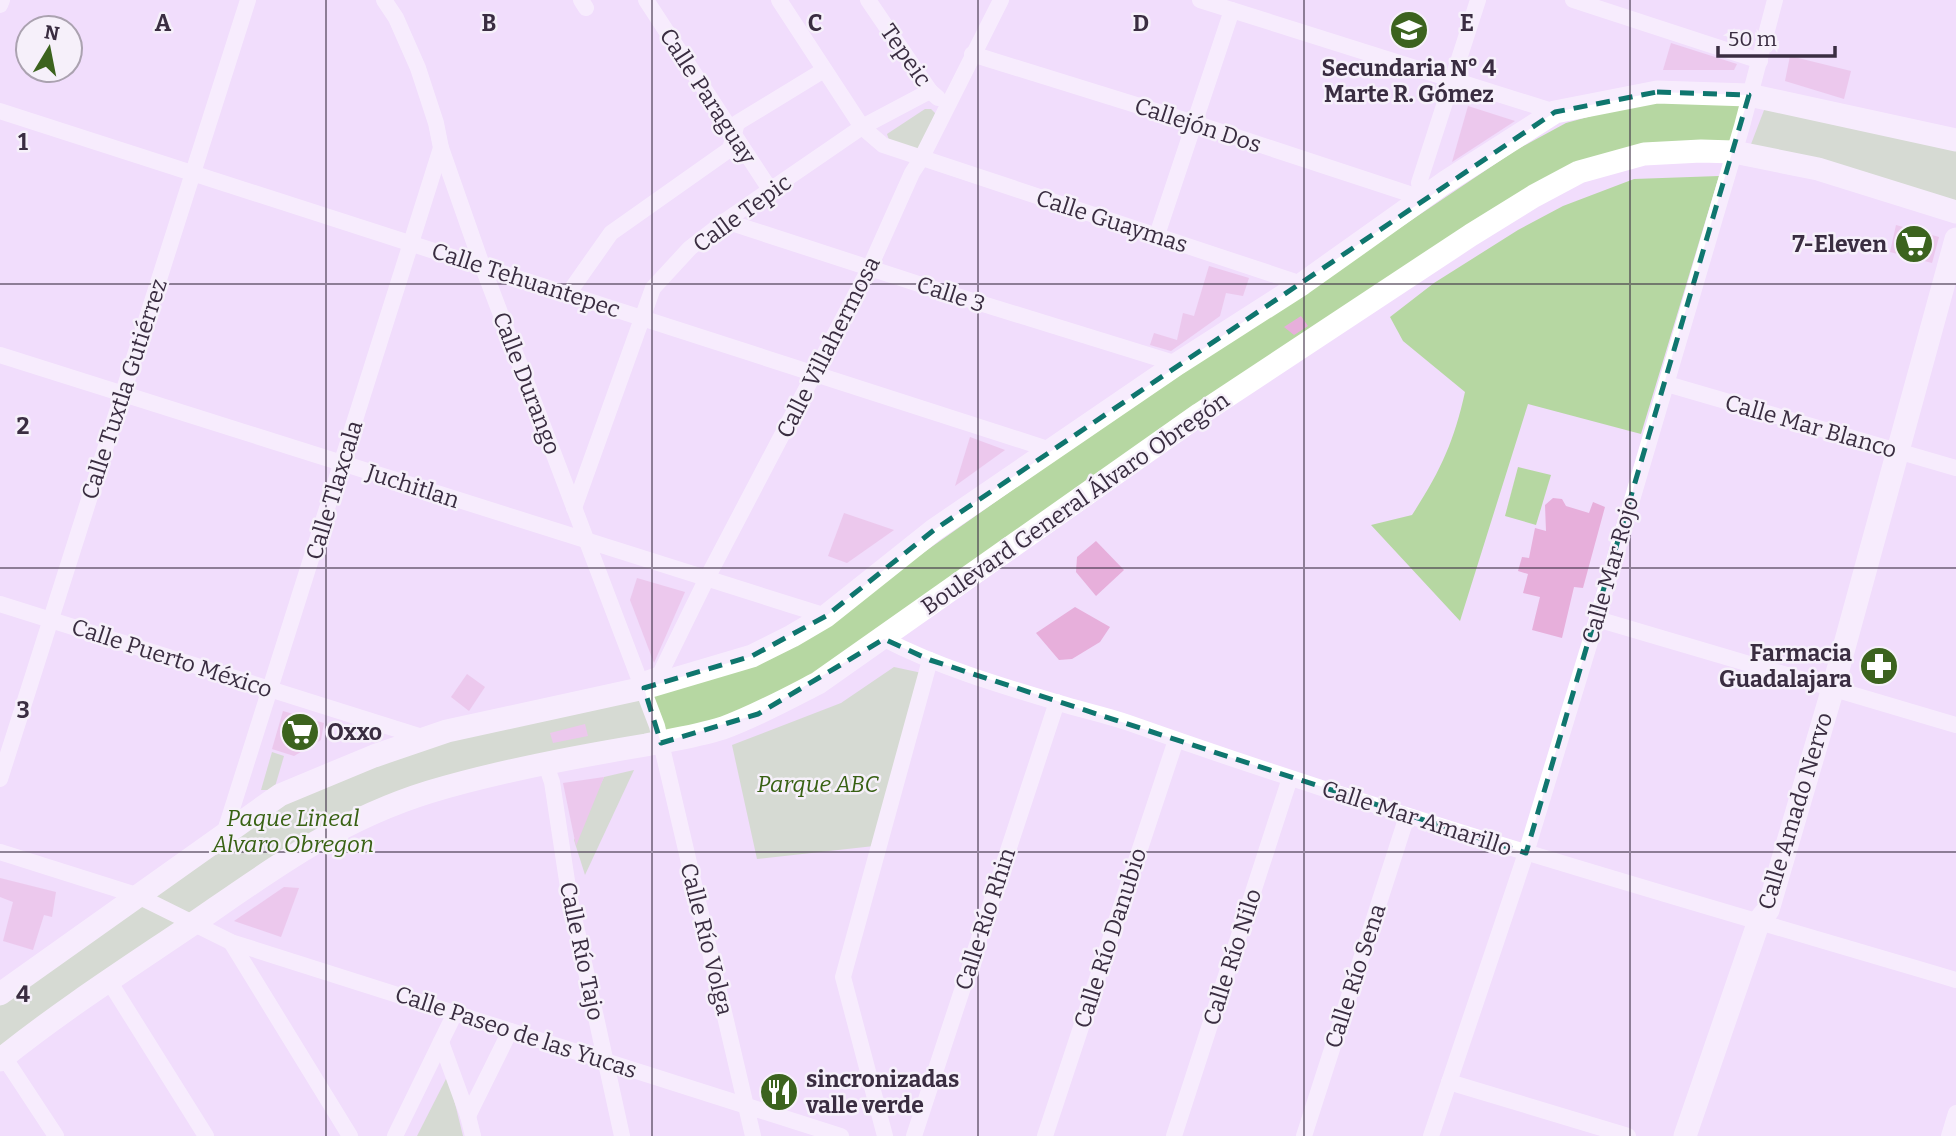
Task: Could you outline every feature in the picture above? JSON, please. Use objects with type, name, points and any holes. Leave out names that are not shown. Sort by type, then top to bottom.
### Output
[{"type":"main road","points":[[0,994],[136,895],[184,864],[225,831],[280,795],[447,731],[752,656],[825,616],[934,530],[1177,364],[1302,284],[1422,198],[1555,112],[1657,92],[1749,95],[1956,141]]},
{"type":"main road","name":"Boulevard General Álvaro Obregón","points":[[2,1059],[108,981],[270,869],[317,840],[361,819],[430,792],[720,729],[758,714],[818,682],[884,639],[1200,414],[1471,235],[1579,172],[1644,153],[1734,152],[1818,169],[1956,212]]},
{"type":"main road","name":"Calle Amado Nervo","points":[[1685,1136],[1759,921],[1768,910],[1833,688],[1956,239]]},
{"type":"street","name":"Calle Tuxtla Gutiérrez","points":[[0,779],[248,0]]},
{"type":"street","name":"Calle Durango","points":[[384,0],[396,18],[418,68],[436,123],[441,148],[482,265],[642,684]]},
{"type":"street","name":"Calle Paraguay","points":[[646,0],[771,191]]},
{"type":"street","name":"Calle Guaymas","points":[[779,0],[862,127],[883,145],[1302,284]]},
{"type":"street","name":"Tepeic","points":[[868,0],[930,91],[948,106]]},
{"type":"street","name":"Calle Villahermosa","points":[[642,684],[660,674],[706,580],[870,267],[912,173],[1001,0]]},
{"type":"street","points":[[1199,0],[1555,112]]},
{"type":"street","points":[[1422,198],[1419,184],[1478,0]]},
{"type":"street","points":[[1573,0],[1760,61]]},
{"type":"street","name":"Calle Mar Rojo","points":[[1431,1136],[1525,853],[1597,619],[1734,152],[1775,0]]},
{"type":"street","points":[[1157,235],[1231,10]]},
{"type":"street","name":"Callejón Dos","points":[[972,54],[1422,198]]},
{"type":"street","points":[[568,294],[611,233],[730,149],[737,123],[824,70]]},
{"type":"street","name":"Calle Tepic","points":[[574,508],[653,288],[690,248],[725,220],[862,127],[930,91]]},
{"type":"street","name":"Calle Tehuantepec","points":[[0,111],[1051,450]]},
{"type":"street","name":"Calle Tlaxcala","points":[[225,831],[441,148]]},
{"type":"street","name":"Calle 3","points":[[725,220],[1177,364]]},
{"type":"street","name":"Juchitlan","points":[[0,355],[825,616]]},
{"type":"street","name":"Calle Mar Blanco","points":[[1667,384],[1956,468]]},
{"type":"street","name":"Calle Puerto México","points":[[0,604],[425,738]]},
{"type":"street","points":[[1597,619],[1956,725]]},
{"type":"street","name":"Calle Mar Amarillo","points":[[884,639],[930,660],[1124,721],[1407,816],[1956,979]]},
{"type":"street","points":[[885,1136],[843,977],[930,660]]},
{"type":"street","name":"Calle Río Volga","points":[[642,684],[661,743],[753,1136]]},
{"type":"street","name":"Calle Río Rhin","points":[[914,1136],[1057,702]]},
{"type":"street","name":"Calle Río Danubio","points":[[1045,1136],[1176,740]]},
{"type":"street","name":"Calle Río Tajo","points":[[546,765],[552,782],[569,894],[622,1136]]},
{"type":"street","name":"Calle Río Nilo","points":[[1174,1136],[1290,778]]},
{"type":"street","name":"Calle Río Sena","points":[[1304,1136],[1407,816]]},
{"type":"street","name":"Calle Paseo de las Yucas","points":[[0,852],[136,895],[231,942],[841,1136]]},
{"type":"street","points":[[231,942],[350,1136]]},
{"type":"street","points":[[108,981],[205,1136]]},
{"type":"street","points":[[395,1136],[455,1013]]},
{"type":"street","points":[[468,1116],[510,1031]]},
{"type":"street","points":[[441,1042],[473,1136]]},
{"type":"street","points":[[2,1059],[56,1136]]},
{"type":"street","points":[[1449,1082],[1628,1136]]},
{"type":"street","points":[[1949,1136],[1956,1113]]},
{"type":"highlighted area","points":[[1657,92],[1749,95],[1526,853],[930,660],[884,639],[758,714],[661,743],[644,688],[752,656],[826,616],[934,530],[1555,112]]},
{"type":"green space","name":"Paque Lineal Alvaro Obregon","points":[[1683,100],[1754,105],[1738,151],[1644,152],[1485,224],[828,686],[562,768],[438,798],[348,833],[237,900],[0,1065],[0,999],[262,814],[368,760],[805,636],[1082,441],[1516,150],[1566,123],[1628,106]]},
{"type":"green space","points":[[1766,105],[1956,151],[1956,208],[1748,152]]},
{"type":"green space","points":[[925,109],[931,109],[935,113],[920,150],[889,140],[887,134]]},
{"type":"green space","points":[[1719,176],[1641,434],[1528,404],[1460,621],[1371,525],[1412,515],[1445,456],[1465,392],[1403,341],[1390,317],[1434,283],[1518,230],[1563,206],[1634,179]]},
{"type":"green space","points":[[1518,467],[1551,475],[1536,525],[1505,516]]},
{"type":"green space","name":"Parque ABC","points":[[894,667],[922,673],[874,846],[757,859],[732,745],[841,703]]},
{"type":"green space","points":[[272,752],[284,756],[274,790],[261,790]]},
{"type":"green space","points":[[634,770],[585,875],[574,840],[604,777]]},
{"type":"green space","points":[[448,1075],[463,1136],[417,1136]]},
{"type":"building","points":[[1671,43],[1737,64],[1734,70],[1663,70]]},
{"type":"building","points":[[1790,56],[1851,71],[1844,99],[1785,81]]},
{"type":"building","points":[[1468,106],[1515,121],[1452,162]]},
{"type":"building","name":"7-Eleven","points":[[1896,225],[1939,237],[1932,263],[1890,252]]},
{"type":"building","points":[[1209,266],[1249,278],[1243,296],[1226,293],[1220,316],[1171,351],[1150,345],[1154,333],[1177,340],[1183,313],[1194,316]]},
{"type":"building","points":[[1301,316],[1308,326],[1294,335],[1284,327]]},
{"type":"building","points":[[970,437],[1005,450],[955,486]]},
{"type":"building","points":[[1553,498],[1562,499],[1566,506],[1589,513],[1593,502],[1605,507],[1583,588],[1574,587],[1562,638],[1532,630],[1540,597],[1523,593],[1528,574],[1518,571],[1522,557],[1529,558],[1535,528],[1546,531],[1545,505]]},
{"type":"building","points":[[844,513],[894,530],[847,563],[828,556]]},
{"type":"building","points":[[1096,541],[1124,570],[1096,596],[1076,572],[1077,557]]},
{"type":"building","points":[[637,578],[685,592],[654,663],[630,600]]},
{"type":"building","points":[[1075,607],[1110,627],[1100,642],[1072,659],[1059,660],[1036,633]]},
{"type":"building","points":[[467,674],[485,687],[469,711],[451,697]]},
{"type":"building","name":"Oxxo","points":[[283,711],[324,723],[321,740],[294,756],[272,749]]},
{"type":"building","points":[[585,724],[588,736],[553,743],[550,733]]},
{"type":"building","points":[[604,777],[576,846],[563,783]]},
{"type":"building","points":[[0,878],[56,892],[52,917],[44,915],[33,950],[3,941],[13,902],[0,897]]},
{"type":"building","points":[[284,887],[299,888],[281,937],[234,921]]},
{"type":"place","name":"Secundaria N° 4 Marte R. Gómez","points":[[1409,30]]},
{"type":"place","name":"7-Eleven","points":[[1914,244]]},
{"type":"place","name":"Farmacia Guadalajara","points":[[1879,666]]},
{"type":"place","name":"Oxxo","points":[[300,732]]},
{"type":"place","name":"sincronizadas valle verde","points":[[779,1092]]}]
